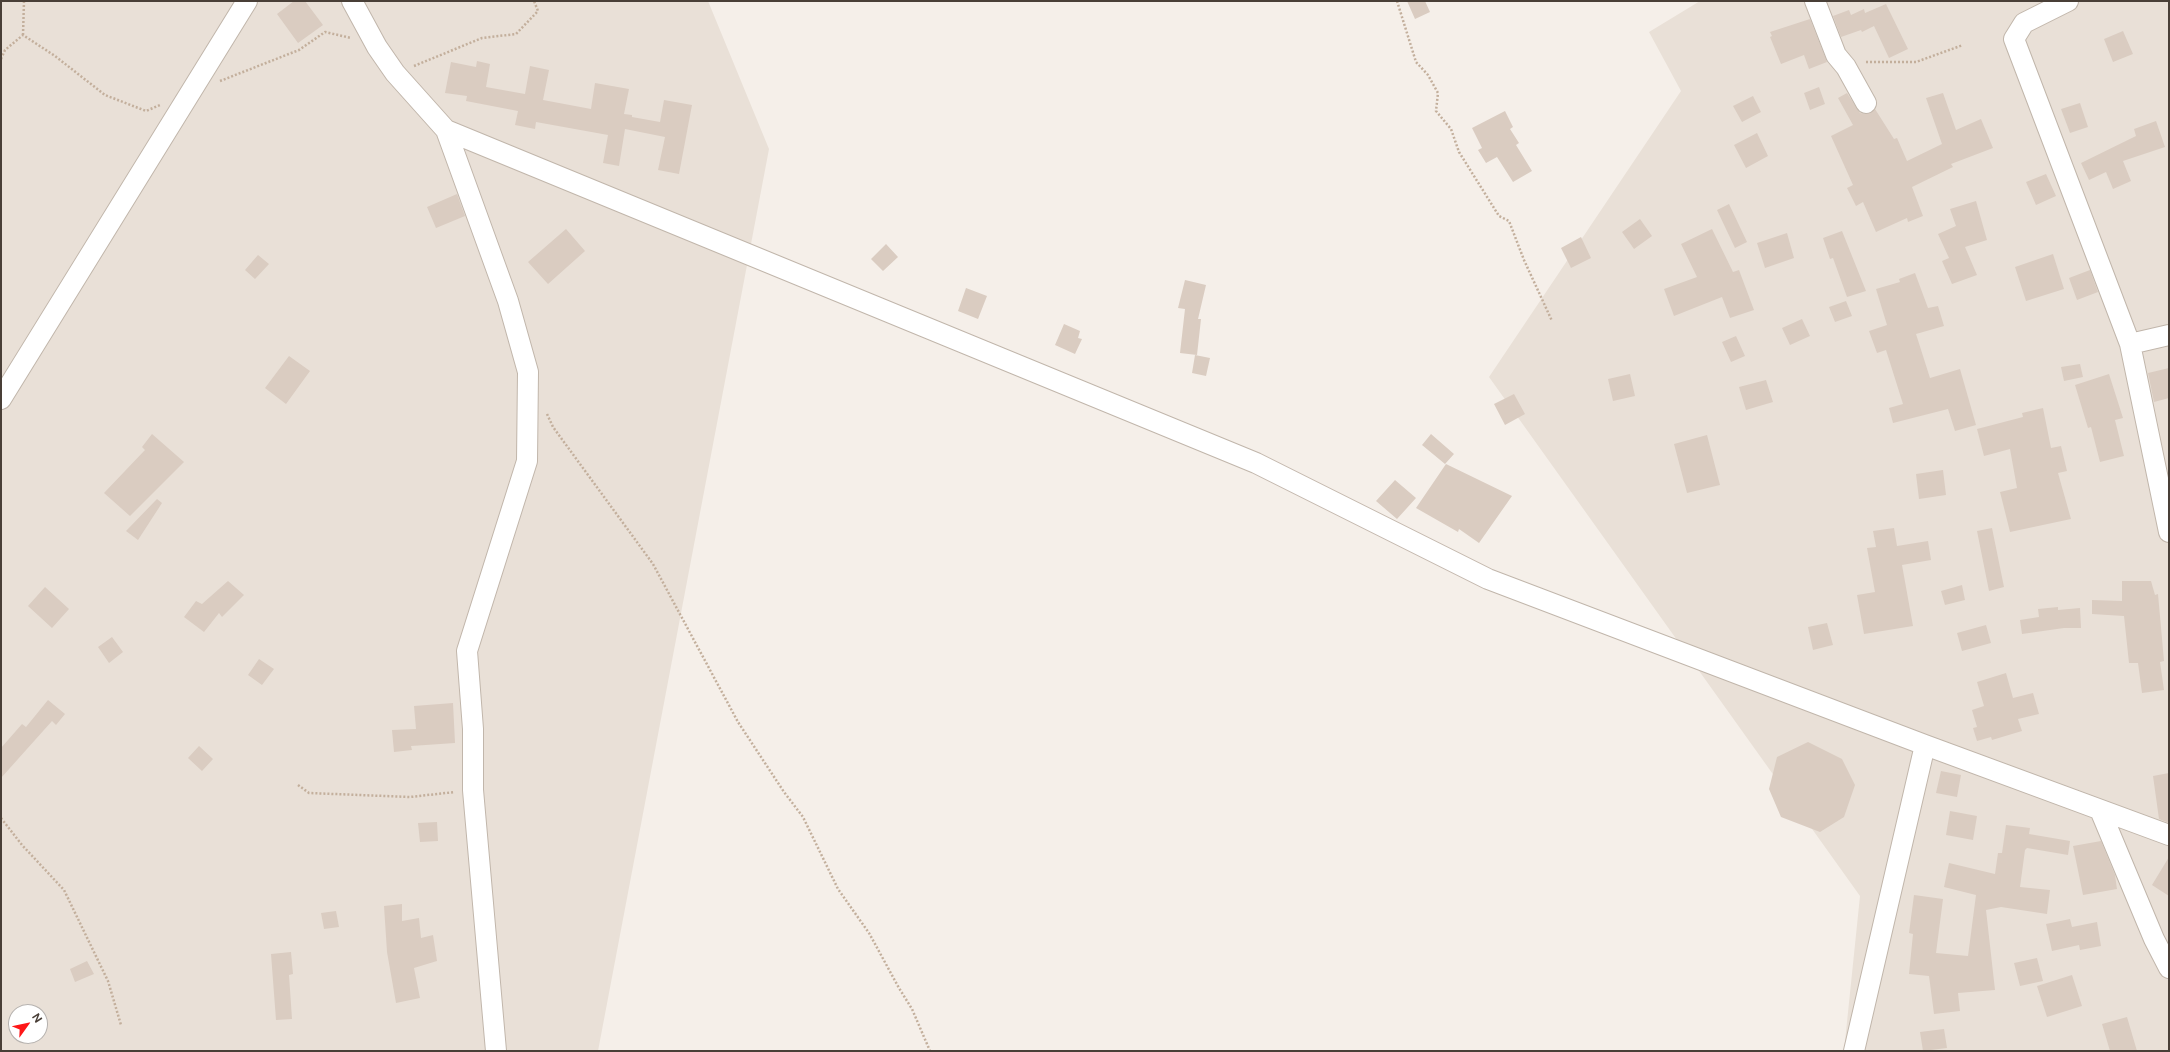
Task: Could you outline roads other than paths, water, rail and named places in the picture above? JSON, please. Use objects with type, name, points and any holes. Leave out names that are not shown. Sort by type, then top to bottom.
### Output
[{"type":"street","points":[[1,399],[247,1]]},
{"type":"street","points":[[352,1],[377,47],[395,74],[446,130],[508,301],[528,372],[527,461],[467,652],[474,729],[473,790],[496,1051]]},
{"type":"street","points":[[1815,1],[1836,55],[1846,67],[1866,103]]},
{"type":"street","points":[[2068,1],[2024,23],[2014,39],[2130,344],[2169,532]]},
{"type":"street","points":[[446,130],[1256,463],[1488,579],[1925,745],[2169,835]]},
{"type":"street","points":[[2130,344],[2169,334]]},
{"type":"street","points":[[1854,1051],[1925,745]]},
{"type":"street","points":[[2100,810],[2154,939],[2169,968]]}]
